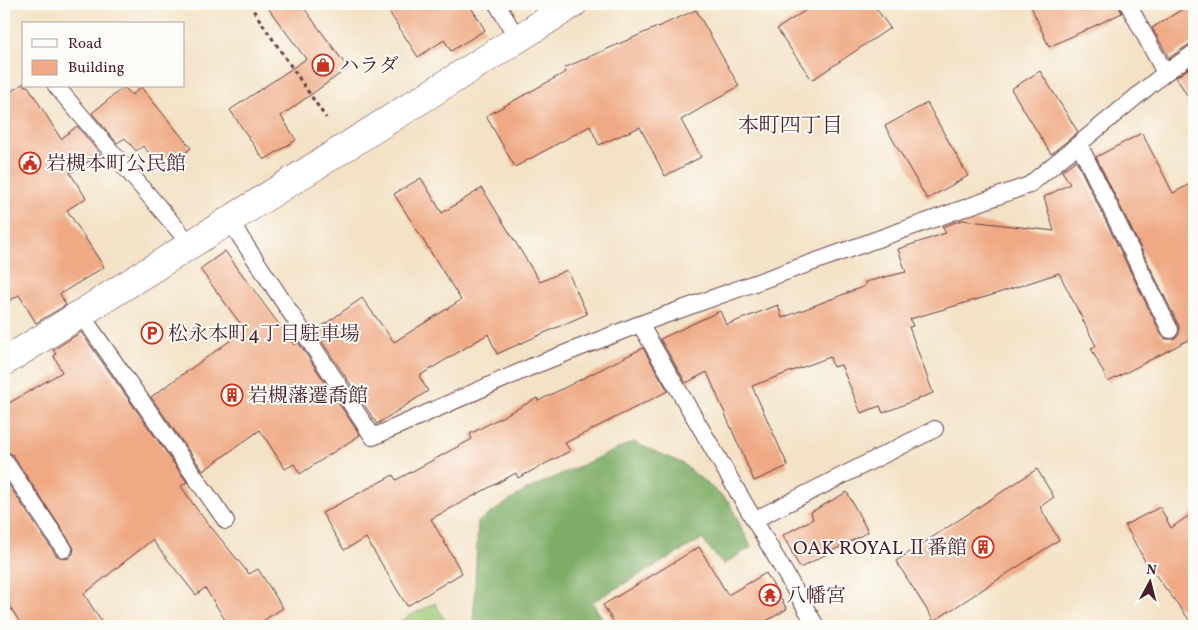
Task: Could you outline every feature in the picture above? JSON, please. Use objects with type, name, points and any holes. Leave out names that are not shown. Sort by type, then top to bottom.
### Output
[{"type":"street","points":[[4,362],[573,4]]},
{"type":"lane","points":[[497,4],[517,38]]},
{"type":"lane","points":[[1128,4],[1165,73]]},
{"type":"lane","points":[[229,220],[374,437],[533,366],[640,324],[1029,185],[1165,73],[1194,53]]},
{"type":"lane","points":[[58,88],[190,244]]},
{"type":"lane","points":[[1079,144],[1170,330]]},
{"type":"lane","points":[[80,313],[226,521]]},
{"type":"lane","points":[[640,324],[816,626]]},
{"type":"lane","points":[[754,520],[935,429]]},
{"type":"lane","points":[[4,460],[64,549]]},
{"type":"path","points":[[249,4],[345,146]]},
{"type":"green space","points":[[633,442],[682,463],[729,502],[751,547],[723,565],[702,539],[592,602],[607,626],[473,626],[478,522],[526,490]]},
{"type":"green space","points":[[435,603],[448,626],[390,626]]},
{"type":"building","points":[[265,4],[301,4],[348,68],[281,116],[296,140],[264,160],[230,110],[306,59]]},
{"type":"building","points":[[384,4],[469,4],[485,30],[451,51],[444,40],[418,57]]},
{"type":"building","points":[[815,4],[873,4],[890,28],[812,80],[777,29]]},
{"type":"building","points":[[1030,4],[1118,4],[1122,13],[1049,47]]},
{"type":"building","points":[[1194,4],[1194,43],[1169,58],[1152,28]]},
{"type":"building","points":[[696,10],[739,86],[681,120],[701,157],[665,176],[640,127],[599,145],[590,126],[515,167],[486,116],[566,72],[564,68]]},
{"type":"building","points":[[1194,65],[1194,107],[1176,77]]},
{"type":"building","points":[[1040,71],[1078,132],[1051,154],[1011,89]]},
{"type":"building","points":[[22,84],[22,88],[29,88],[61,139],[77,126],[100,154],[70,173],[86,198],[67,210],[104,267],[60,294],[66,305],[36,323],[19,295],[4,304],[4,96]]},
{"type":"building","points":[[123,88],[132,95],[142,88],[191,148],[164,171],[143,146],[136,151],[125,138],[117,143],[92,113]]},
{"type":"building","points":[[927,103],[968,176],[927,199],[885,126]]},
{"type":"building","points":[[1142,133],[1173,193],[1194,182],[1194,337],[1108,382],[1091,348],[1096,346],[1059,273],[910,319],[913,326],[909,327],[933,393],[883,413],[880,406],[861,413],[841,365],[833,367],[830,357],[752,386],[788,466],[754,481],[707,372],[686,383],[660,339],[720,311],[726,325],[778,305],[782,318],[865,286],[865,282],[906,272],[898,249],[946,233],[942,227],[962,220],[1054,231],[1044,197],[1070,184],[1062,171],[1076,160],[1161,334],[1165,339],[1174,339],[1179,335],[1179,326],[1096,157]]},
{"type":"building","points":[[421,178],[442,213],[482,188],[540,282],[567,270],[587,314],[497,354],[488,334],[419,376],[428,391],[377,424],[315,331],[362,298],[394,342],[461,300],[394,194]]},
{"type":"building","points":[[225,251],[294,345],[298,342],[360,435],[300,474],[294,464],[285,469],[260,430],[203,471],[151,397],[245,330],[200,269]]},
{"type":"building","points":[[81,332],[187,482],[181,486],[198,511],[249,574],[258,569],[283,608],[255,626],[229,626],[205,588],[196,595],[152,540],[84,594],[104,626],[22,626],[4,597],[4,480],[56,555],[64,559],[69,558],[73,554],[74,548],[12,454],[4,450],[4,406],[62,372],[53,350]]},
{"type":"building","points":[[643,348],[668,391],[565,443],[570,451],[518,478],[516,473],[431,519],[462,573],[407,606],[366,538],[344,550],[322,513],[393,475],[396,480],[472,439],[470,434],[537,398],[538,401]]},
{"type":"building","name":"OAK ROYAL Ⅱ番館","points":[[1037,469],[1054,497],[1040,507],[1059,540],[934,621],[896,561]]},
{"type":"building","points":[[847,492],[868,532],[800,568],[783,535],[813,519],[811,512]]},
{"type":"building","points":[[1160,507],[1171,528],[1194,512],[1194,626],[1154,573],[1152,574],[1125,525]]},
{"type":"building","points":[[699,547],[728,595],[766,573],[787,609],[758,626],[616,626],[603,605]]},
{"type":"place","name":"ハラダ","points":[[323,65]]},
{"type":"place","name":"岩槻本町公民館","points":[[30,163]]},
{"type":"place","name":"松永本町4丁目駐車場","points":[[152,333]]},
{"type":"place","name":"岩槻藩遷喬館","points":[[232,395]]},
{"type":"place","name":"OAK ROYAL Ⅱ番館","points":[[983,547]]},
{"type":"place","name":"八幡宮","points":[[770,595]]},
{"type":"district","name":"本町四丁目","points":[[790,125]]}]
